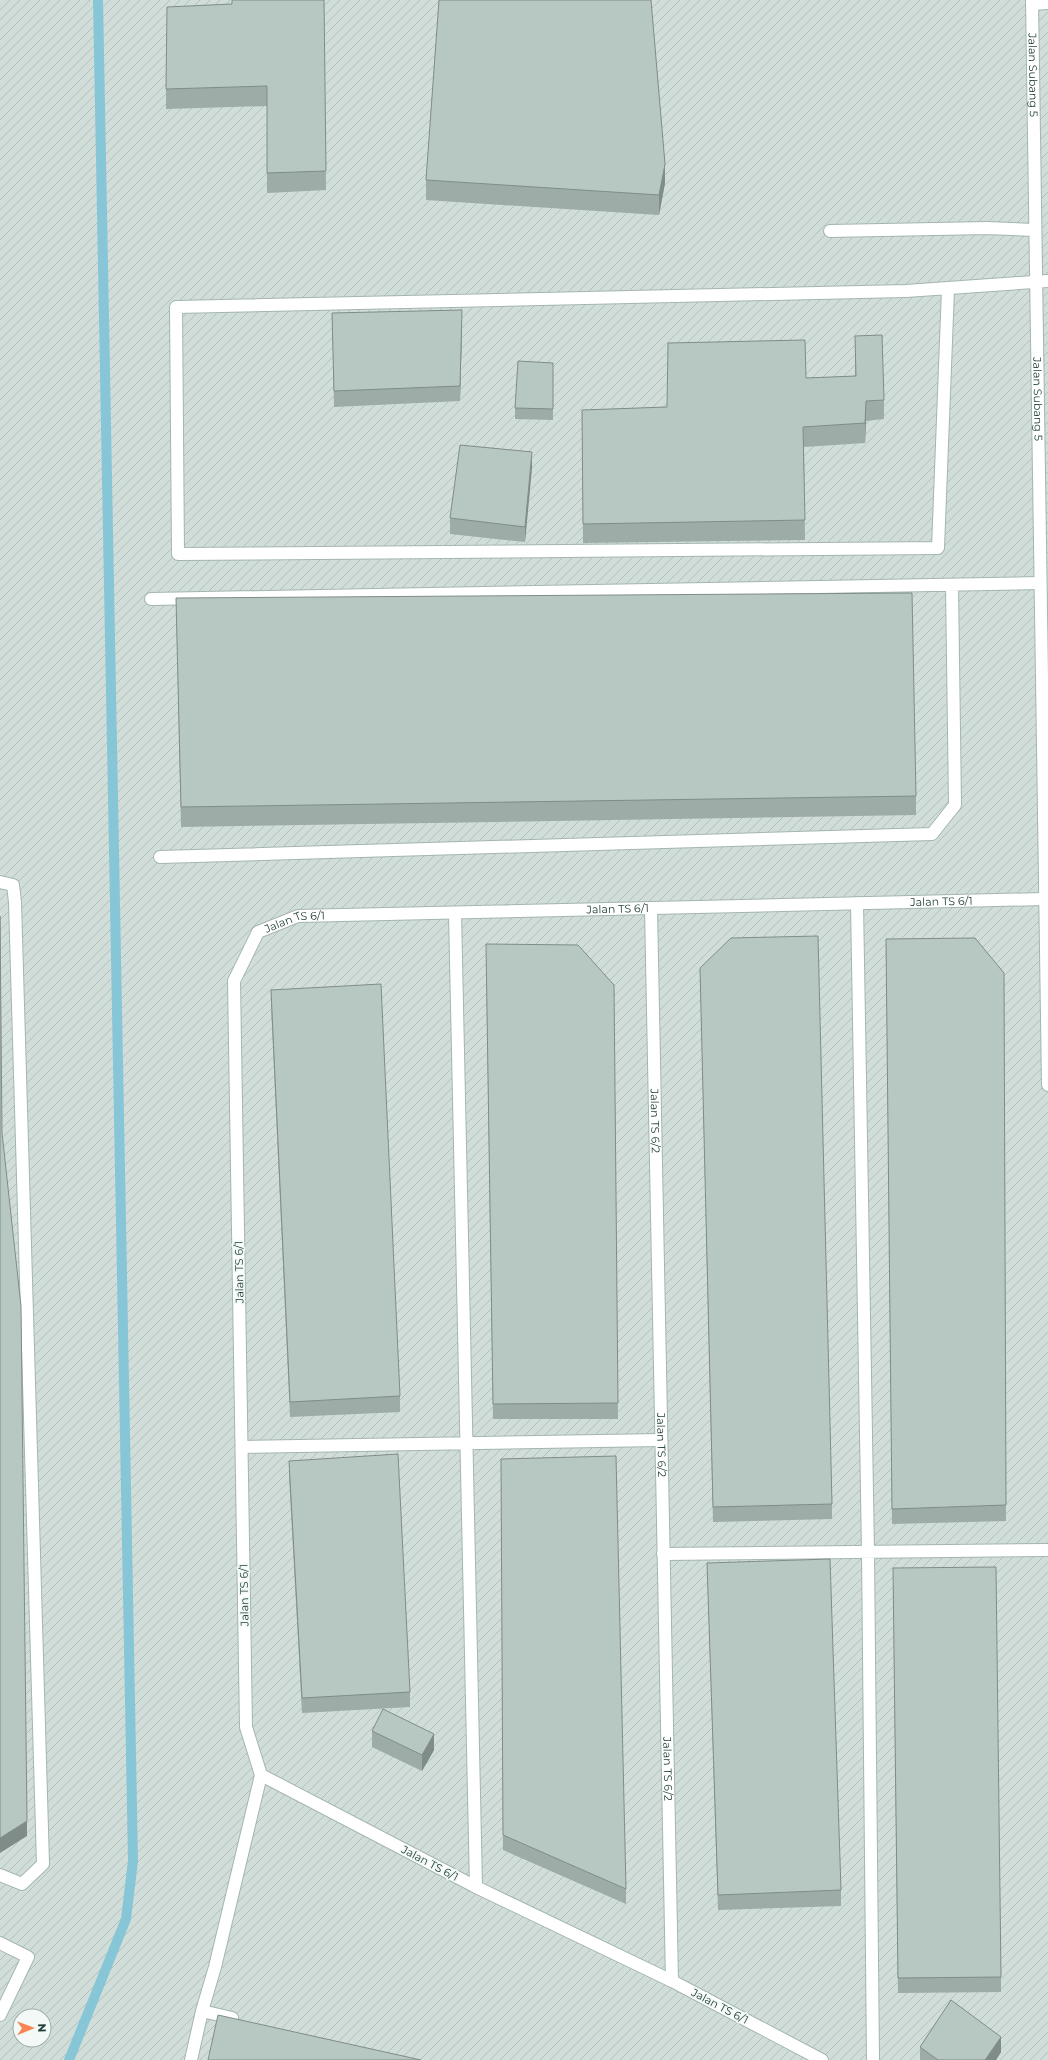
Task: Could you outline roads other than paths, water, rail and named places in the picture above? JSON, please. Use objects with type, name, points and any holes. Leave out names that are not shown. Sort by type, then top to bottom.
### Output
[{"type":"street","points":[[1032,2],[1048,3]]},
{"type":"street","name":"Jalan Subang 5","points":[[1032,2],[1036,281],[1043,492],[1040,583],[1046,794],[1044,899],[1048,1085]]},
{"type":"street","points":[[830,231],[987,228],[1035,230]]},
{"type":"street","points":[[948,289],[938,548],[178,554],[176,306],[898,291],[948,289],[1048,281]]},
{"type":"street","points":[[151,599],[1040,583]]},
{"type":"street","points":[[160,856],[932,834],[956,805],[952,585]]},
{"type":"street","points":[[0,882],[6,882],[13,885],[15,902],[43,1864],[22,1884],[0,1875]]},
{"type":"street","name":"Jalan TS 6/1","points":[[822,2060],[672,1981],[476,1887],[261,1774],[246,1727],[234,981],[258,932],[298,916],[1044,899]]},
{"type":"street","points":[[857,903],[868,1552],[873,2060]]},
{"type":"street","name":"Jalan TS 6/2","points":[[651,908],[672,1981]]},
{"type":"street","points":[[455,912],[476,1887]]},
{"type":"street","points":[[242,1447],[661,1440]]},
{"type":"street","points":[[663,1554],[1048,1550]]},
{"type":"street","points":[[191,2060],[202,2012],[215,1967],[261,1774]]},
{"type":"street","points":[[0,1943],[28,1957],[0,2016]]},
{"type":"street","points":[[202,2012],[241,2020]]},
{"type":"waterway","points":[[69,2060],[126,1919],[133,1861],[98,0]]}]
